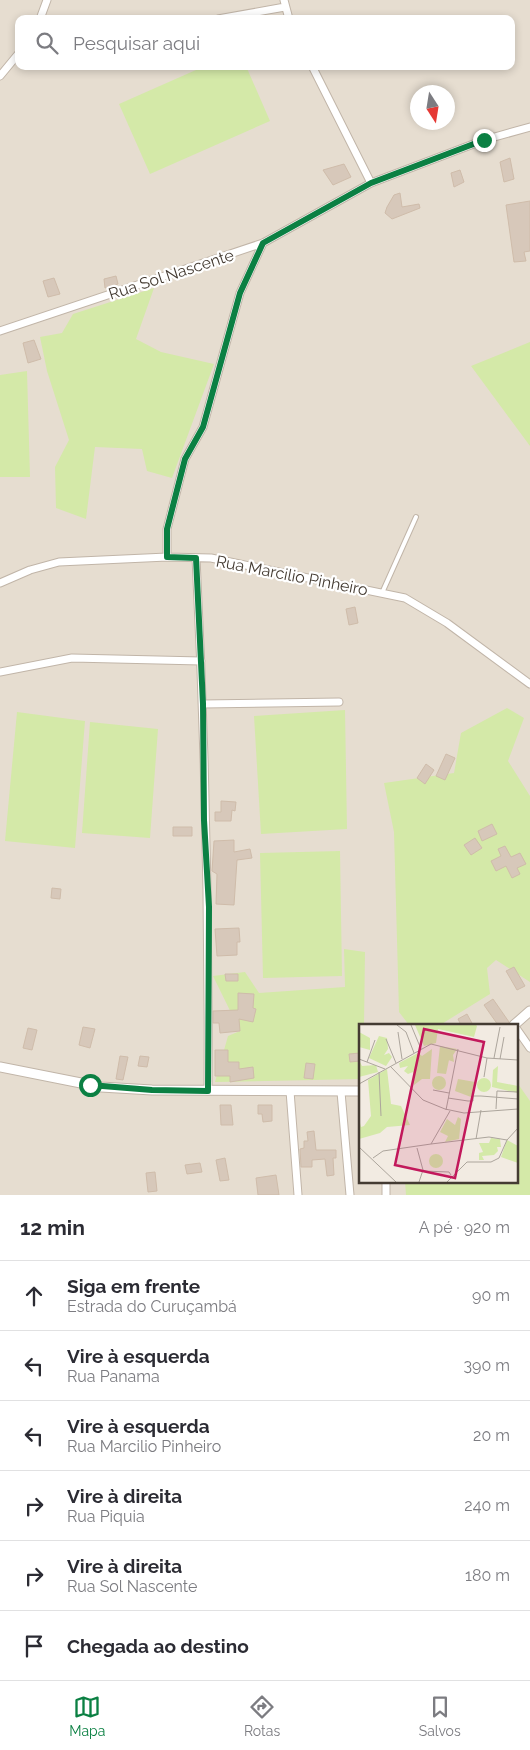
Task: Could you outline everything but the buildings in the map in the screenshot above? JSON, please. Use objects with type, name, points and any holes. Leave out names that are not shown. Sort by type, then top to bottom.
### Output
[{"type":"street","points":[[41,15],[47,0]]},
{"type":"street","points":[[236,15],[284,4]]},
{"type":"street","points":[[0,76],[15,58]]},
{"type":"street","points":[[314,70],[371,183]]},
{"type":"street","name":"Rua Sol Nascente","points":[[0,331],[263,243],[371,183],[484,140],[530,127]]},
{"type":"street","points":[[167,557],[167,529],[185,459],[203,427],[240,293],[263,243]]},
{"type":"street","name":"Rua Marcilio Pinheiro","points":[[0,583],[30,570],[59,562],[167,557],[211,558],[405,598],[420,606],[530,684]]},
{"type":"street","points":[[196,558],[203,704],[204,820],[209,907],[208,1091]]},
{"type":"street","points":[[0,672],[72,658],[201,661]]},
{"type":"street","points":[[203,704],[339,702]]},
{"type":"street","points":[[517,1024],[530,1011]]},
{"type":"street","points":[[518,1030],[530,1048]]},
{"type":"street","points":[[0,1067],[101,1087],[208,1091],[359,1092]]},
{"type":"street","points":[[290,1091],[298,1195]]},
{"type":"street","points":[[341,1092],[350,1195]]},
{"type":"street","points":[[386,1182],[386,1195]]},
{"type":"lane","points":[[382,593],[416,517]]},
{"type":"shaded area","points":[[0,0],[530,0],[530,1176],[518,1179],[518,1024],[359,1024],[359,1182],[496,1182],[438,1195],[0,1195]]},
{"type":"green space","points":[[196,70],[248,70],[270,121],[150,174],[119,104]]},
{"type":"green space","points":[[154,288],[136,339],[161,352],[214,364],[172,478],[147,471],[142,449],[95,447],[86,519],[56,508],[55,467],[69,440],[47,371],[40,337],[62,333],[73,314]]},
{"type":"green space","points":[[530,342],[530,446],[471,366]]},
{"type":"green space","points":[[27,371],[30,477],[0,477],[0,375]]},
{"type":"green space","points":[[507,708],[524,718],[508,761],[530,796],[530,982],[496,960],[487,968],[490,994],[442,1024],[408,1024],[399,1012],[394,832],[384,783],[454,773],[461,733]]},
{"type":"green space","points":[[345,710],[347,829],[261,834],[254,716]]},
{"type":"green space","points":[[17,712],[85,721],[75,848],[5,841]]},
{"type":"green space","points":[[90,722],[158,729],[150,838],[82,833]]},
{"type":"green space","points":[[340,851],[342,976],[263,978],[260,853]]},
{"type":"green space","points":[[344,949],[365,952],[364,1024],[359,1024],[359,1079],[215,1082],[228,1036],[240,1031],[213,976],[245,972],[259,993],[345,987]]},
{"type":"green space","points":[[518,1084],[530,1101],[530,1195],[406,1195],[405,1182],[518,1182]]},
{"type":"route","points":[[90,1085],[152,1090],[208,1091],[209,907],[204,820],[203,704],[196,558],[167,557],[166,538],[185,459],[203,427],[240,293],[263,243],[371,183],[484,140]]}]
